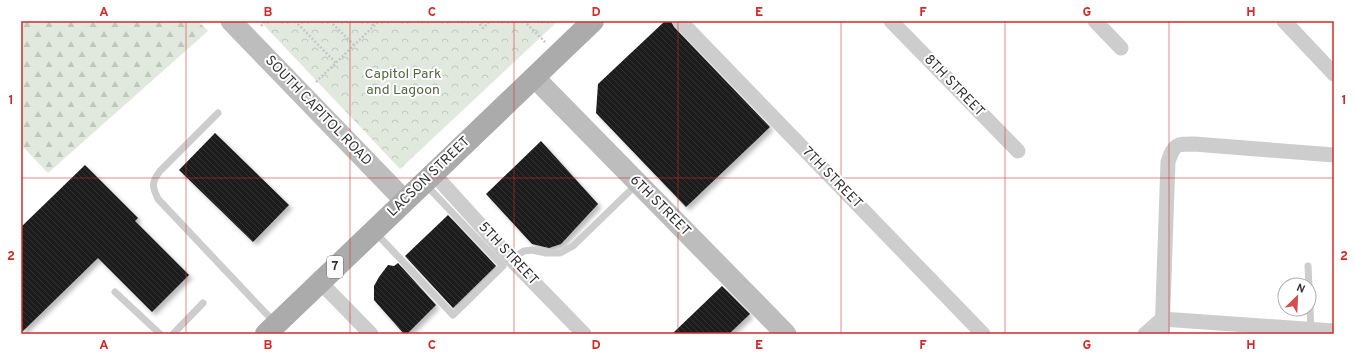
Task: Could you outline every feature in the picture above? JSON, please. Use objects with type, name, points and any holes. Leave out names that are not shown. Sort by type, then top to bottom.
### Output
[{"type":"main road","name":"LACSON STREET","points":[[271,329],[593,21]]},
{"type":"street","name":"SOUTH CAPITOL ROAD","points":[[231,21],[405,201]]},
{"type":"street","name":"7TH STREET","points":[[680,21],[983,334]]},
{"type":"street","name":"8TH STREET","points":[[891,21],[1018,151]]},
{"type":"street","points":[[1095,21],[1121,48]]},
{"type":"street","points":[[1284,21],[1334,74]]},
{"type":"street","name":"6TH STREET","points":[[534,77],[786,334]]},
{"type":"street","points":[[1162,334],[1168,162],[1172,149],[1181,144],[1194,144],[1334,155]]},
{"type":"street","name":"5TH STREET","points":[[428,178],[511,259],[584,334]]},
{"type":"street","points":[[320,282],[371,334]]},
{"type":"street","points":[[1145,334],[1162,319],[1311,332],[1334,331]]},
{"type":"lane","points":[[218,113],[160,171],[153,180],[153,188],[158,199],[271,329]]},
{"type":"lane","points":[[373,231],[453,315],[503,266],[428,178]]},
{"type":"lane","points":[[511,259],[524,251],[532,250],[546,253],[560,253],[573,246],[638,183]]},
{"type":"lane","points":[[1308,266],[1311,332]]},
{"type":"lane","points":[[116,292],[160,334]]},
{"type":"lane","points":[[173,334],[203,303]]},
{"type":"path","points":[[295,21],[336,63]]},
{"type":"path","points":[[330,21],[354,45]]},
{"type":"path","points":[[369,21],[374,26]]},
{"type":"path","points":[[303,95],[379,21]]},
{"type":"path","points":[[477,21],[483,28],[490,21]]},
{"type":"path","points":[[524,21],[557,55]]},
{"type":"green space","points":[[21,21],[198,21],[208,31],[48,173],[21,145]]},
{"type":"green space","name":"Capitol Park and Lagoon","points":[[260,21],[558,21],[400,169]]},
{"type":"building","points":[[665,21],[671,21],[674,27],[770,127],[686,207],[596,113],[598,84]]},
{"type":"building","points":[[215,133],[289,205],[253,242],[179,170]]},
{"type":"building","points":[[541,141],[598,204],[561,244],[549,248],[532,244],[486,194]]},
{"type":"building","points":[[85,165],[138,218],[135,221],[189,275],[152,312],[98,258],[21,333],[21,227]]},
{"type":"building","points":[[448,215],[496,266],[453,308],[405,256]]},
{"type":"building","points":[[398,263],[436,305],[407,334],[404,334],[374,300],[374,286],[379,277],[388,265],[394,266]]},
{"type":"building","points":[[722,286],[750,314],[729,334],[672,334]]}]
